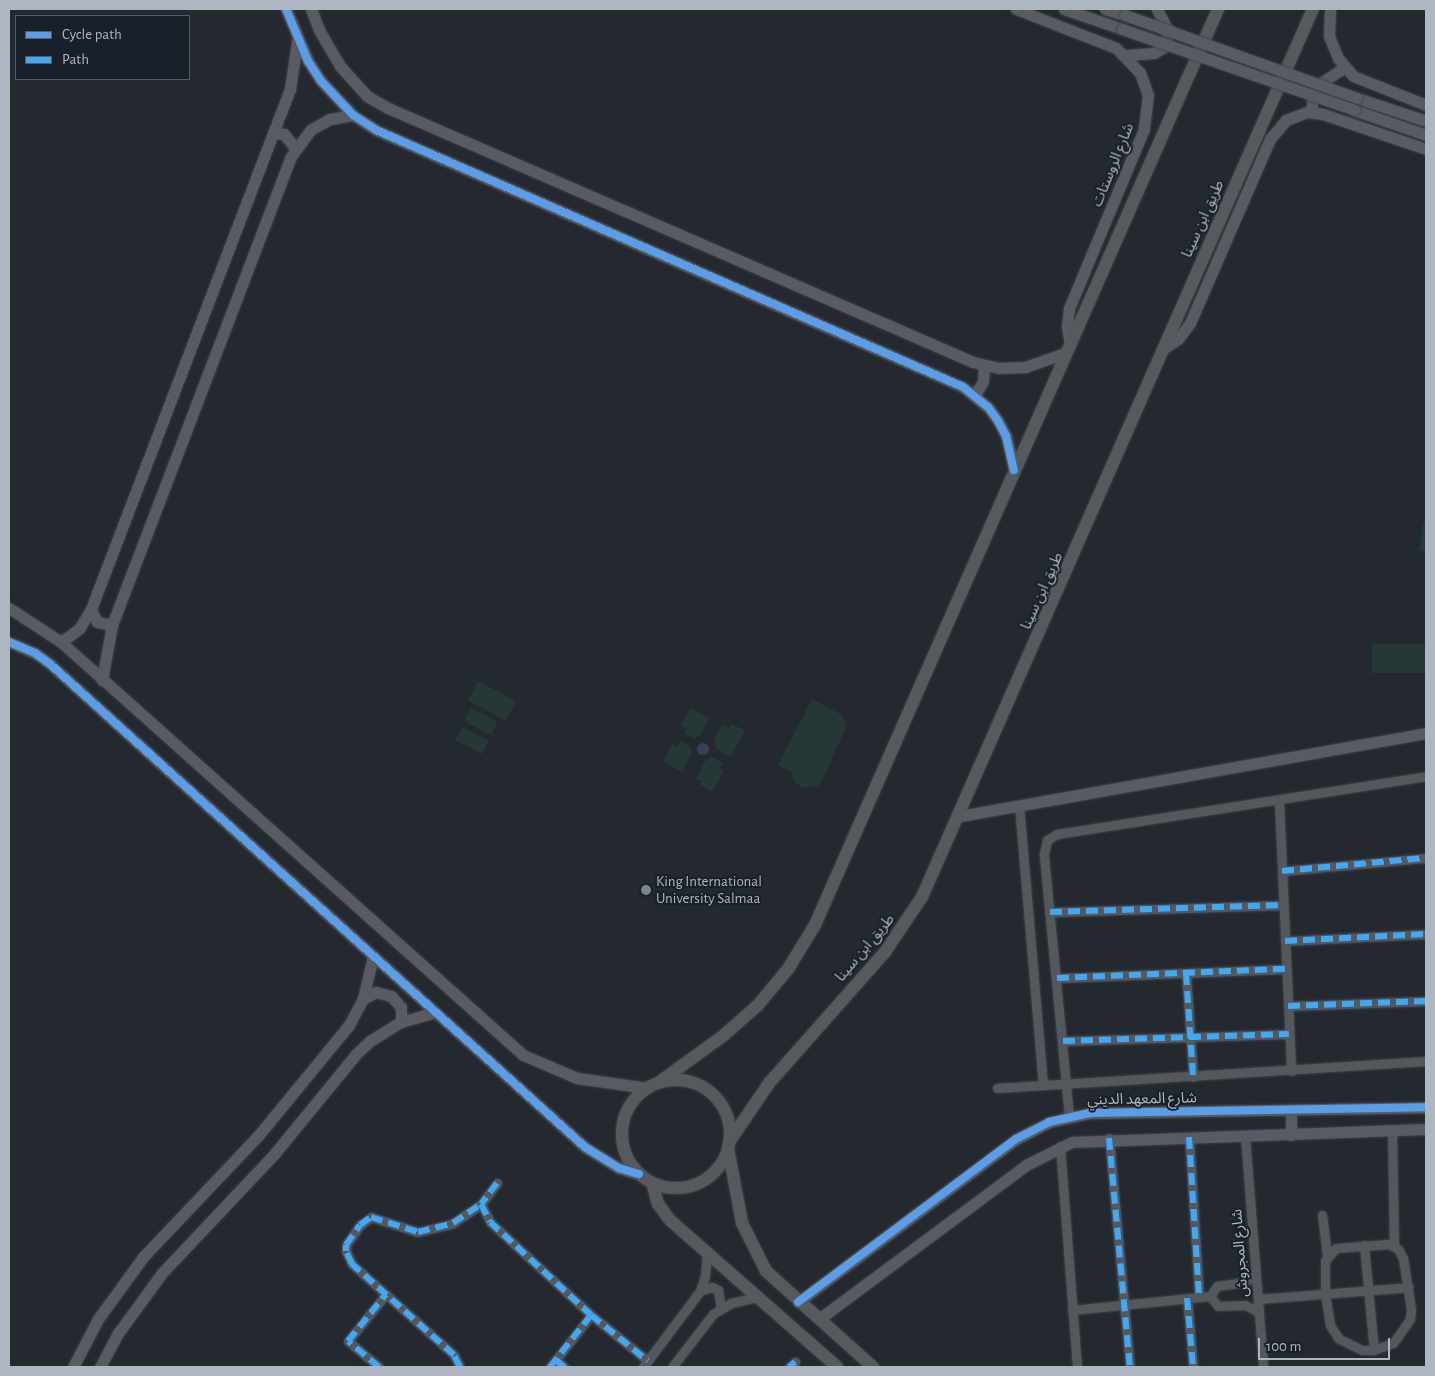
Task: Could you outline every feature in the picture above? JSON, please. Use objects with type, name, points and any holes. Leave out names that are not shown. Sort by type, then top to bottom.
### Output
[{"type":"main road","points":[[729,1145],[723,1161],[704,1180],[678,1188],[652,1183],[639,1174],[625,1154],[621,1129],[629,1106],[652,1085],[753,1010],[788,969],[807,940],[827,902],[1014,470],[1218,9]]},
{"type":"main road","name":"طريق ابن سينا","points":[[729,1145],[770,1082],[901,931],[930,882],[1313,9]]},
{"type":"main road","points":[[652,1085],[690,1082],[716,1098],[725,1111],[729,1145],[748,1240],[766,1272],[873,1367]]},
{"type":"main road","points":[[652,1183],[663,1213],[837,1367]]},
{"type":"street","points":[[286,9],[297,40],[321,80],[352,115],[376,130],[950,381],[975,395],[998,421],[1006,436],[1014,470]]},
{"type":"street","points":[[311,9],[319,30],[340,66],[367,96],[388,108],[984,365],[1025,367],[1068,349]]},
{"type":"street","name":"شارع الروستات","points":[[1016,9],[1108,43],[1126,55],[1145,84],[1147,118],[1069,308],[1067,326],[1068,349]]},
{"type":"street","points":[[1064,9],[1426,135]]},
{"type":"street","points":[[1105,9],[1426,121]]},
{"type":"street","points":[[1126,55],[1154,53],[1164,48],[1169,32],[1157,9]]},
{"type":"street","points":[[1330,9],[1329,36],[1345,67],[1364,82],[1426,105]]},
{"type":"street","points":[[60,642],[79,629],[91,609],[293,78],[297,40]]},
{"type":"street","points":[[1312,112],[1312,100],[1319,84],[1345,67]]},
{"type":"street","points":[[1164,349],[1178,339],[1190,323],[1273,133],[1292,116],[1312,112],[1426,149]]},
{"type":"street","points":[[102,680],[112,625],[295,148],[319,124],[352,115]]},
{"type":"street","points":[[273,133],[284,134],[295,148]]},
{"type":"street","points":[[975,395],[983,381],[984,365]]},
{"type":"street","points":[[9,608],[60,642],[516,1049],[558,1073],[652,1085]]},
{"type":"street","points":[[91,609],[97,622],[112,625]]},
{"type":"street","points":[[9,642],[35,652],[50,664],[585,1147],[619,1168],[639,1174]]},
{"type":"street","points":[[960,816],[1426,733]]},
{"type":"street","points":[[1070,1116],[1044,854],[1047,840],[1051,836],[1279,802],[1426,776]]},
{"type":"street","points":[[1279,802],[1291,1071]]},
{"type":"street","points":[[1019,806],[1043,1084]]},
{"type":"street","points":[[1282,872],[1426,858]]},
{"type":"street","points":[[1050,912],[1283,905]]},
{"type":"street","points":[[1285,941],[1426,934]]},
{"type":"street","points":[[73,1367],[119,1287],[143,1257],[274,1117],[340,1037],[363,999],[373,956]]},
{"type":"street","points":[[1057,978],[1286,969]]},
{"type":"street","points":[[1186,973],[1192,1077]]},
{"type":"street","points":[[363,999],[376,992],[391,996],[401,1007],[401,1022]]},
{"type":"street","points":[[1288,1006],[1426,1001]]},
{"type":"street","points":[[100,1367],[119,1332],[162,1273],[275,1154],[356,1054],[370,1042],[401,1022],[436,1012]]},
{"type":"street","points":[[1063,1041],[1289,1034]]},
{"type":"street","points":[[996,1088],[1066,1082],[1192,1077],[1426,1061]]},
{"type":"street","name":"شارع المعهد الديني","points":[[798,1302],[1016,1139],[1070,1116],[1426,1107]]},
{"type":"street","points":[[1291,1110],[1291,1134]]},
{"type":"street","points":[[819,1319],[1026,1164],[1060,1146],[1109,1138],[1245,1136],[1426,1129]]},
{"type":"street","points":[[1392,1130],[1394,1246]]},
{"type":"street","name":"شارع المجروش","points":[[1245,1136],[1263,1367]]},
{"type":"street","points":[[1189,1137],[1199,1297]]},
{"type":"street","points":[[1109,1138],[1130,1367]]},
{"type":"street","points":[[1060,1146],[1077,1367]]},
{"type":"street","points":[[460,1367],[454,1355],[352,1264],[346,1251],[348,1240],[366,1220],[378,1218],[409,1231],[430,1230],[464,1217],[481,1204],[497,1183]]},
{"type":"street","points":[[481,1204],[490,1222],[646,1364],[700,1291],[705,1276],[707,1251]]},
{"type":"street","points":[[1322,1215],[1327,1255],[1324,1267],[1325,1294],[1330,1325],[1339,1339],[1362,1350],[1374,1350],[1393,1343],[1406,1328],[1411,1309],[1402,1253],[1394,1246],[1364,1245],[1336,1248],[1327,1255]]},
{"type":"street","points":[[1364,1245],[1374,1350]]},
{"type":"street","points":[[1072,1310],[1210,1296],[1218,1286],[1244,1282],[1256,1274]]},
{"type":"street","points":[[1258,1299],[1408,1287]]},
{"type":"street","points":[[700,1291],[712,1288],[718,1290],[721,1308]]},
{"type":"street","points":[[380,1367],[348,1341],[386,1294]]},
{"type":"street","points":[[1210,1296],[1218,1306],[1245,1305],[1259,1312]]},
{"type":"street","points":[[672,1367],[705,1322],[721,1308],[740,1300],[758,1297]]},
{"type":"street","points":[[1187,1298],[1193,1367]]},
{"type":"street","points":[[564,1367],[553,1363],[591,1315]]},
{"type":"shaded area","points":[[1423,522],[1426,522],[1426,551],[1419,551]]},
{"type":"shaded area","points":[[1372,644],[1426,644],[1426,673],[1372,673]]},
{"type":"shaded area","points":[[478,681],[516,701],[506,721],[468,700]]},
{"type":"shaded area","points":[[812,699],[842,715],[847,725],[820,785],[804,788],[795,783],[791,772],[778,765]]},
{"type":"shaded area","points":[[471,708],[498,722],[491,735],[464,721]]},
{"type":"shaded area","points":[[690,708],[710,718],[701,735],[694,738],[685,733],[687,728],[681,725]]},
{"type":"shaded area","points":[[731,724],[745,730],[731,757],[716,749],[714,740],[722,725],[729,728]]},
{"type":"shaded area","points":[[462,727],[489,741],[482,754],[455,740]]},
{"type":"shaded area","points":[[680,741],[690,746],[691,754],[682,772],[663,762],[672,744],[677,746]]},
{"type":"shaded area","points":[[712,757],[723,763],[720,768],[724,770],[713,792],[700,785],[702,781],[696,779],[705,761]]},
{"type":"water","points":[[701,743],[705,743],[709,749],[705,755],[701,755],[697,751],[697,747]]},
{"type":"marked path","points":[[1282,871],[1426,858]]},
{"type":"marked path","points":[[1050,912],[1283,905]]},
{"type":"marked path","points":[[1285,941],[1426,934]]},
{"type":"marked path","points":[[1057,978],[1286,969]]},
{"type":"marked path","points":[[1186,973],[1193,1077]]},
{"type":"marked path","points":[[1288,1006],[1426,1001]]},
{"type":"marked path","points":[[1063,1041],[1289,1034]]},
{"type":"marked path","points":[[1189,1137],[1199,1297]]},
{"type":"marked path","points":[[1109,1138],[1130,1367]]},
{"type":"marked path","points":[[497,1183],[481,1204],[490,1222],[591,1315],[648,1361]]},
{"type":"marked path","points":[[460,1367],[454,1355],[352,1264],[346,1251],[346,1245],[360,1225],[371,1217],[418,1232],[453,1223],[481,1204]]},
{"type":"marked path","points":[[379,1367],[348,1341],[386,1294]]},
{"type":"marked path","points":[[1187,1298],[1193,1367]]},
{"type":"marked path","points":[[550,1367],[591,1315]]},
{"type":"marked path","points":[[556,1360],[564,1367]]},
{"type":"marked path","points":[[789,1367],[795,1362]]},
{"type":"cycle path","points":[[286,9],[308,61],[321,81],[353,115],[376,130],[963,387],[988,407],[998,421],[1006,436],[1014,470]]},
{"type":"cycle path","points":[[9,642],[35,653],[50,664],[585,1147],[619,1168],[639,1174]]},
{"type":"cycle path","points":[[798,1302],[1016,1139],[1049,1122],[1090,1113],[1426,1107]]},
{"type":"place","name":"King International University Salmaa","points":[[646,890]]}]
